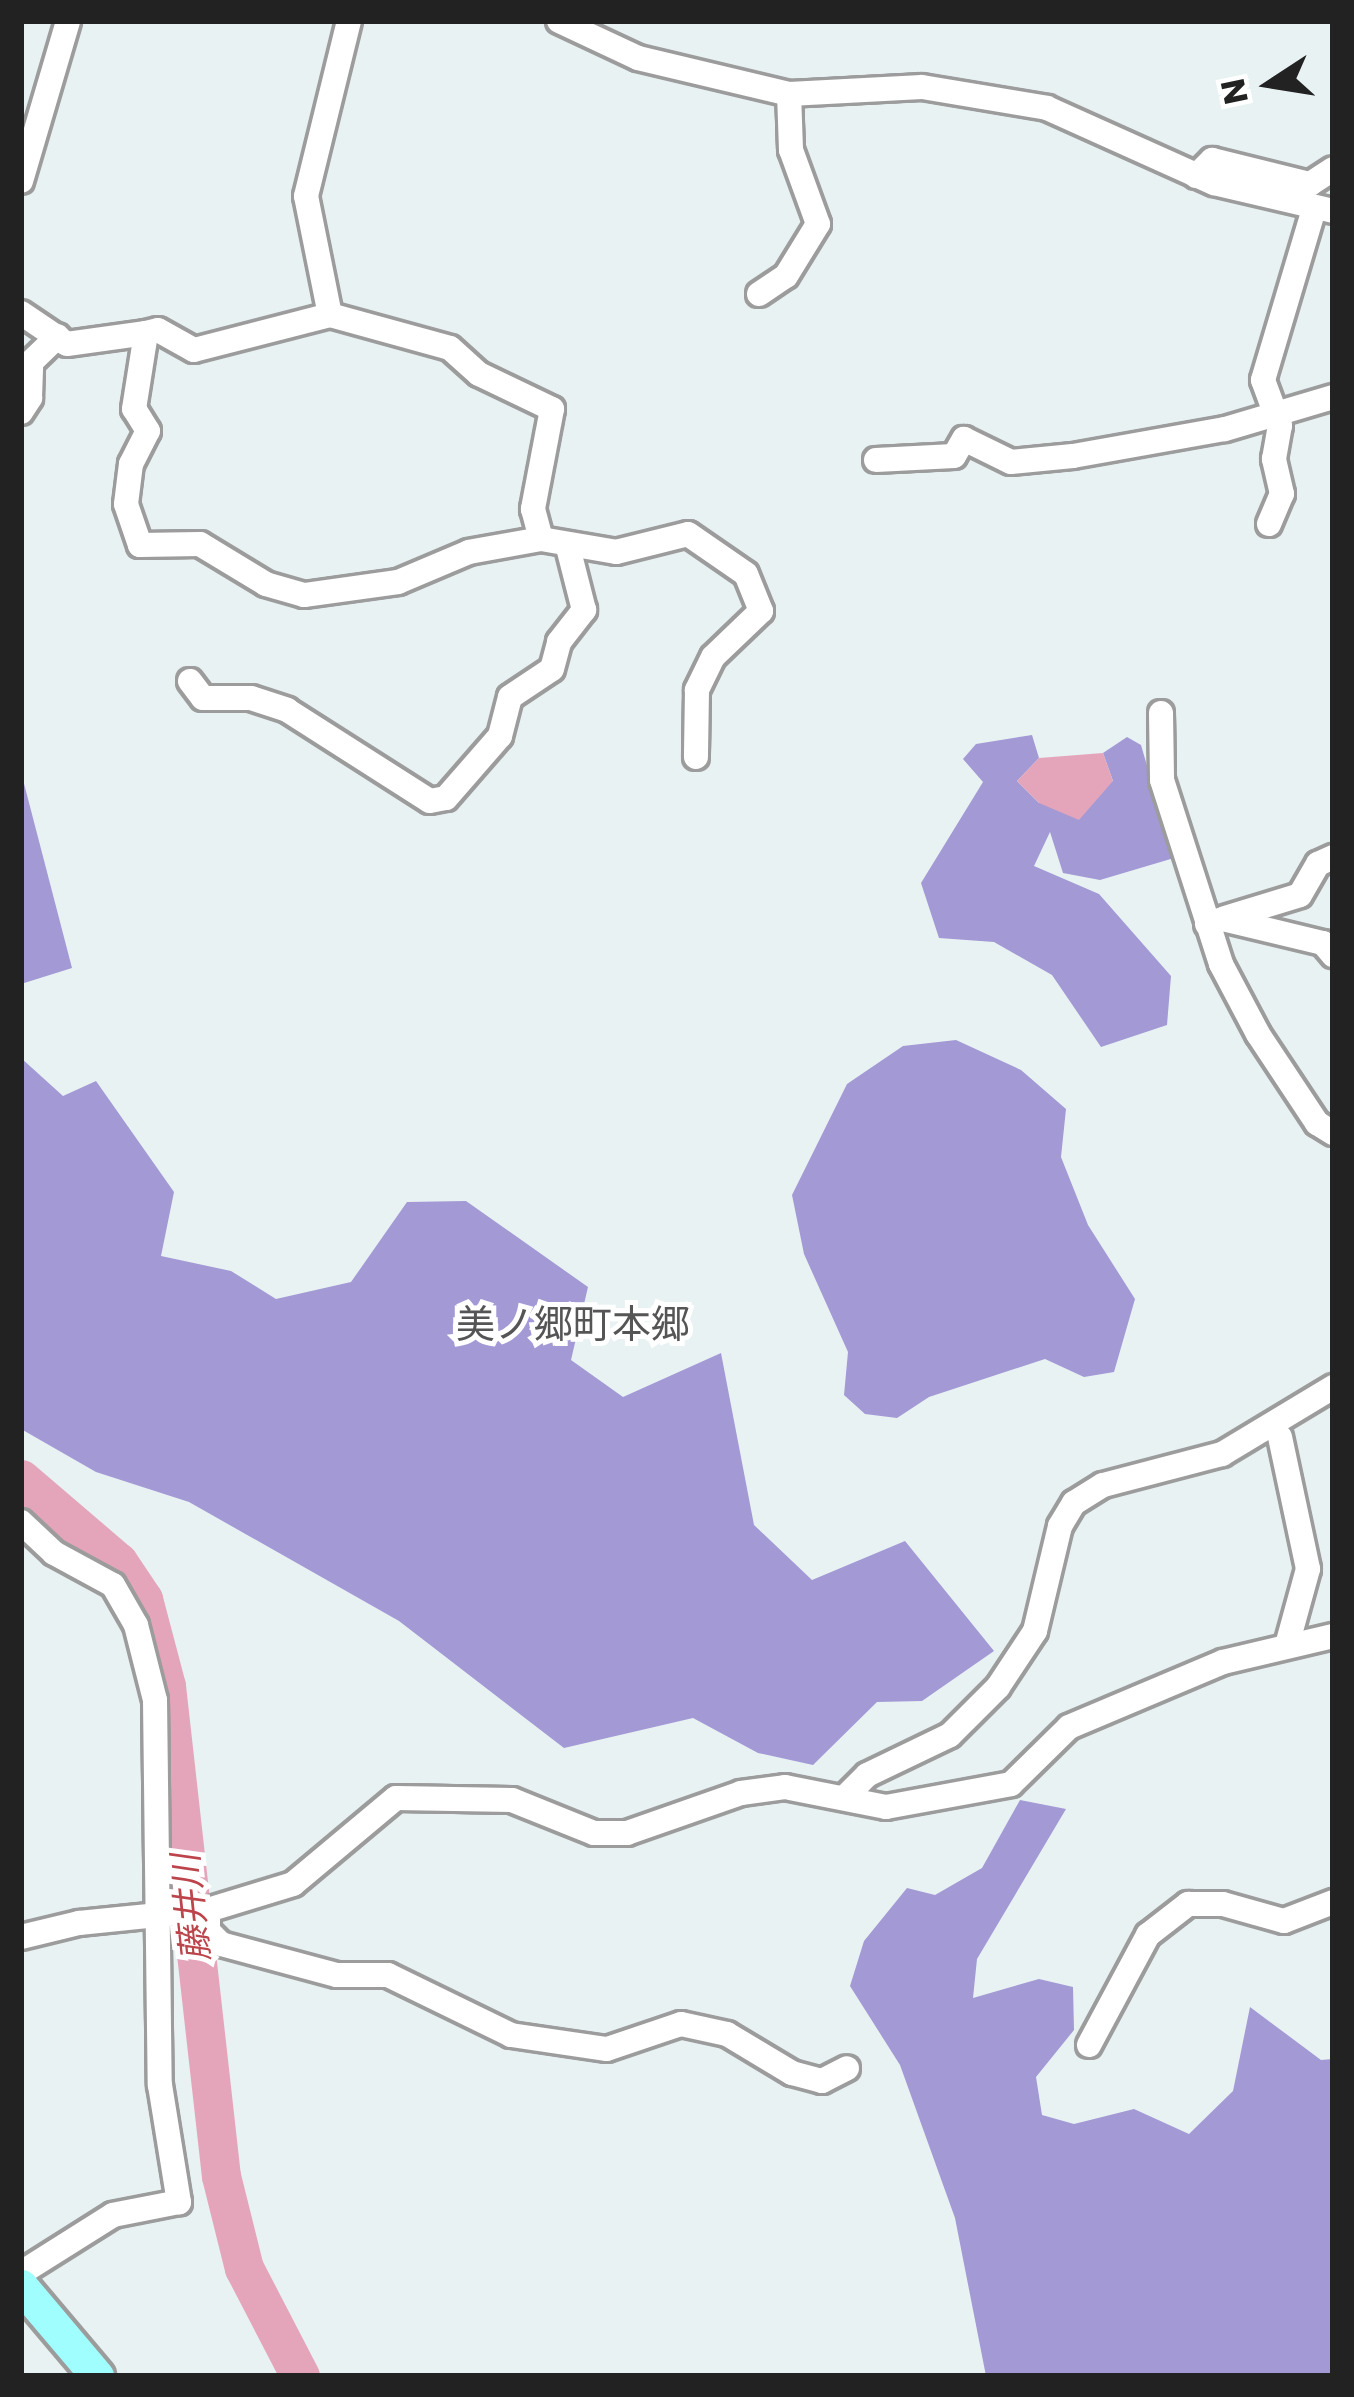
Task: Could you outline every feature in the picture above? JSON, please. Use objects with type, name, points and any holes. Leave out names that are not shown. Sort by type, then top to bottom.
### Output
[{"type":"main road","points":[[21,2286],[97,2376]]},
{"type":"street","points":[[21,181],[68,21]]},
{"type":"street","points":[[330,315],[306,196],[349,21]]},
{"type":"street","points":[[560,21],[638,58],[789,94],[922,87],[1047,108],[1196,176],[1323,210],[1262,380],[1273,409],[1282,494],[1269,524]]},
{"type":"street","points":[[759,294],[786,276],[818,224],[791,149],[789,94]]},
{"type":"street","points":[[1196,176],[1212,160],[1310,184],[1333,169]]},
{"type":"street","points":[[21,313],[67,344],[158,330],[194,350],[330,315],[450,348],[479,374],[552,409],[533,508],[541,539]]},
{"type":"street","points":[[146,333],[134,409],[148,431],[130,464],[126,504],[140,544],[200,544],[266,584],[304,595],[398,582],[470,552],[541,539],[616,552],[688,535],[746,574],[760,611],[712,658],[697,690],[696,757]]},
{"type":"street","points":[[21,412],[30,398],[31,362],[58,335]]},
{"type":"street","points":[[876,460],[955,456],[964,439],[1011,462],[1073,456],[1225,429],[1273,409],[1333,398]]},
{"type":"street","points":[[190,681],[203,698],[251,698],[287,710],[430,801],[446,798],[500,736],[510,697],[552,669],[559,642],[584,610],[568,547]]},
{"type":"street","points":[[1161,713],[1162,780],[1258,1034],[1317,1123],[1333,1133]]},
{"type":"street","points":[[1215,921],[1300,895],[1318,864],[1333,857]]},
{"type":"street","points":[[1215,921],[1323,943],[1333,955]]},
{"type":"street","points":[[848,1794],[867,1774],[950,1735],[998,1687],[1035,1630],[1060,1526],[1074,1503],[1102,1485],[1222,1454],[1280,1437],[1333,1388],[1222,1454]]},
{"type":"street","points":[[1280,1437],[1308,1569],[1287,1645]]},
{"type":"street","points":[[21,1522],[54,1552],[113,1585],[136,1625],[155,1700],[152,1914],[160,2085],[178,2202],[113,2215],[21,2273]]},
{"type":"street","points":[[21,1937],[152,1914],[208,1910],[292,1884],[396,1798],[512,1800],[594,1833],[627,1833],[741,1793],[785,1787],[848,1794],[886,1808],[1011,1784],[1069,1727],[1222,1662],[1333,1636]]},
{"type":"street","points":[[1089,2045],[1148,1935],[1188,1904],[1223,1904],[1284,1921],[1333,1903]]},
{"type":"street","points":[[208,1910],[208,1931],[221,1944],[337,1975],[388,1975],[511,2035],[607,2049],[681,2024],[727,2034],[792,2073],[822,2080],[848,2068]]},
{"type":"shaded area","points":[[1032,735],[1039,758],[1017,781],[1039,803],[1113,781],[1103,753],[1127,737],[1141,745],[1174,858],[1100,880],[1063,873],[1050,832],[1034,866],[1099,894],[1171,976],[1167,1025],[1101,1047],[1052,975],[994,942],[939,938],[921,883],[983,782],[963,759],[976,744]]},
{"type":"shaded area","points":[[1103,753],[1113,781],[1079,820],[1039,803],[1017,781],[1039,758]]},
{"type":"shaded area","points":[[21,772],[72,968],[21,984]]},
{"type":"shaded area","points":[[956,1040],[1021,1070],[1066,1109],[1061,1157],[1088,1225],[1135,1299],[1114,1372],[1084,1377],[1045,1359],[929,1397],[897,1418],[865,1414],[844,1395],[848,1352],[804,1254],[792,1195],[847,1084],[903,1046]]},
{"type":"shaded area","points":[[21,1058],[63,1096],[96,1081],[174,1192],[161,1256],[231,1271],[276,1299],[351,1282],[407,1202],[466,1201],[588,1287],[571,1360],[623,1397],[721,1353],[754,1525],[812,1580],[905,1541],[994,1651],[922,1701],[877,1702],[813,1765],[758,1753],[693,1718],[564,1748],[399,1621],[189,1502],[96,1472],[21,1429]]},
{"type":"shaded area","points":[[1020,1800],[1066,1809],[977,1959],[973,1998],[1039,1979],[1073,1987],[1074,2030],[1036,2077],[1042,2115],[1074,2124],[1134,2109],[1189,2134],[1233,2091],[1250,2007],[1321,2060],[1333,2059],[1333,2376],[986,2376],[955,2218],[900,2065],[850,1986],[864,1941],[907,1888],[935,1895],[982,1868]]},
{"type":"waterway","name":"藤井川","points":[[21,1479],[118,1562],[143,1599],[166,1686],[221,2176],[244,2268],[300,2376]]},
{"type":"district","name":"美ノ郷町本郷","points":[[573,1325]]}]
